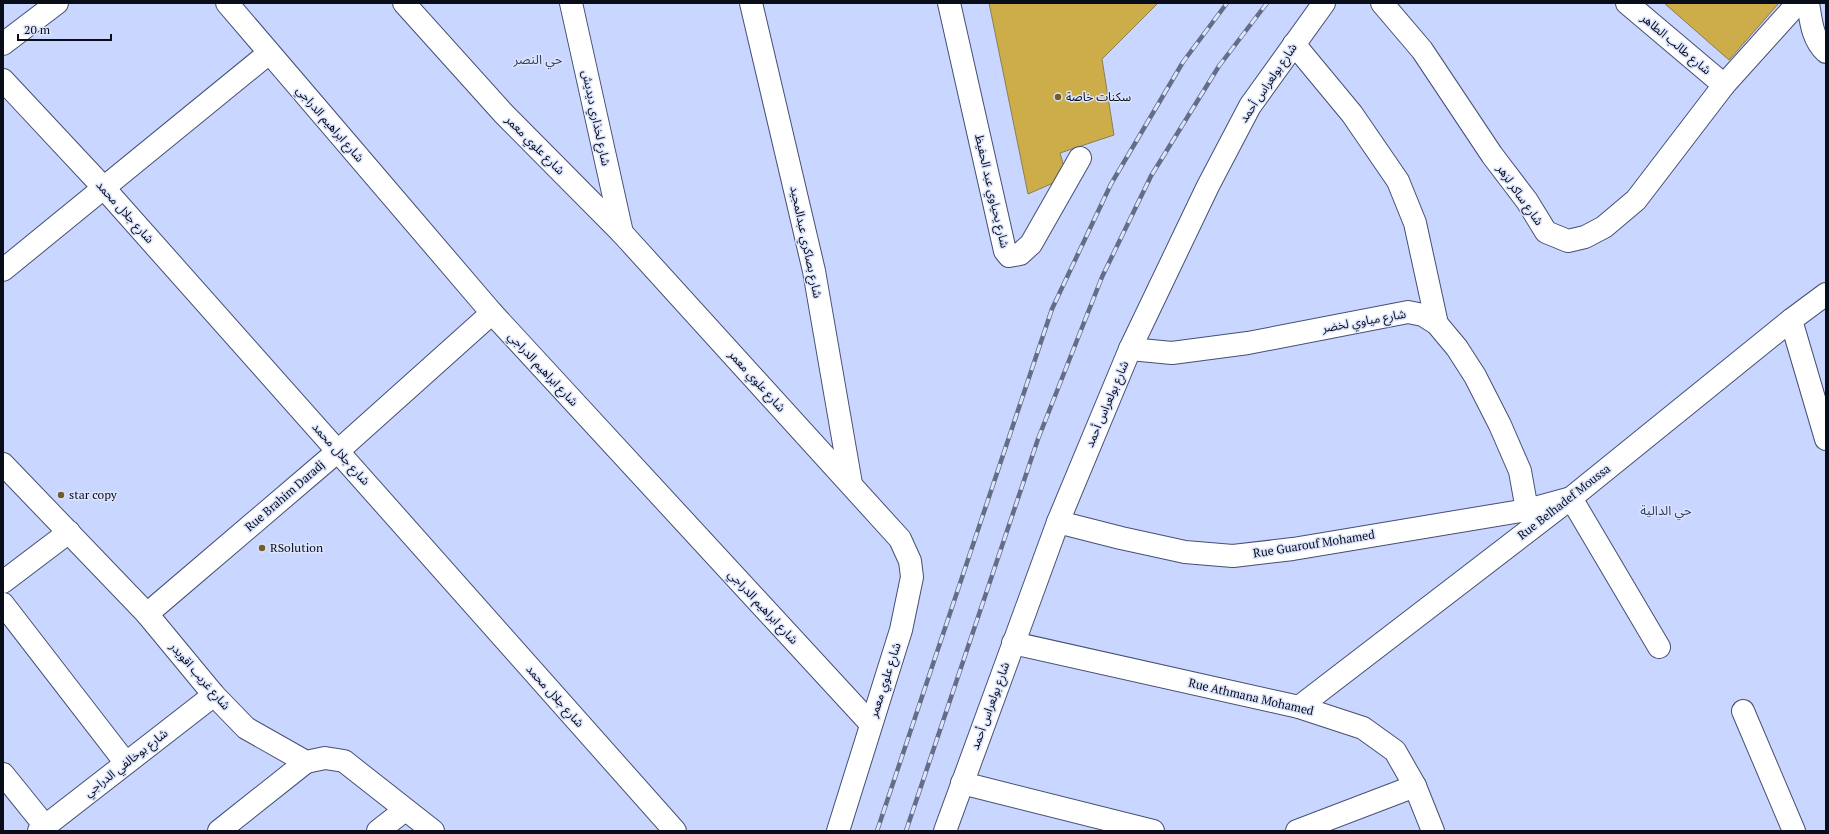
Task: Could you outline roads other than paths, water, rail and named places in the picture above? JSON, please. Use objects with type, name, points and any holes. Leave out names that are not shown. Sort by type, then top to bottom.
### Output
[{"type":"street","name":"شارع ابراهيم الدراجي","points":[[227,3],[492,313],[871,724]]},
{"type":"street","name":"شارع علوي معمر","points":[[404,3],[503,113],[622,233],[900,539],[910,561],[912,578],[901,630],[838,831]]},
{"type":"street","name":"شارع لخذاري ديديش","points":[[571,3],[622,233]]},
{"type":"street","name":"شارع بصاكري عبدالمجيد","points":[[751,3],[814,270],[851,484]]},
{"type":"street","name":"شارع يحياوي عبد الحفيظ","points":[[949,3],[1005,251],[1009,256],[1020,254],[1030,244],[1080,158]]},
{"type":"street","name":"شارع بولعراس أحمد","points":[[945,831],[1058,522],[1130,350],[1208,186],[1250,106],[1324,3]]},
{"type":"street","name":"شارع ساكر لزهر","points":[[1382,3],[1422,50],[1492,155],[1527,201],[1546,232],[1568,241],[1585,237],[1604,227],[1636,200],[1724,85],[1798,3]]},
{"type":"street","name":"شارع طالب الطاهر","points":[[1627,3],[1724,85]]},
{"type":"street","points":[[1808,3],[1813,30],[1818,45],[1826,52]]},
{"type":"street","points":[[3,44],[47,7]]},
{"type":"street","points":[[1294,44],[1352,114],[1398,181],[1415,223],[1437,324]]},
{"type":"street","points":[[3,270],[269,53]]},
{"type":"street","name":"شارع جلال محمد","points":[[3,80],[103,187],[674,831]]},
{"type":"street","name":"Rue Belhadef Moussa","points":[[1299,707],[1571,498],[1791,320],[1826,294]]},
{"type":"street","name":"شارع مياوي لخضر","points":[[1130,350],[1172,353],[1248,343],[1408,312],[1423,315],[1437,324],[1457,348],[1475,376],[1500,425],[1520,471],[1527,510]]},
{"type":"street","name":"Rue Brahim Daradj","points":[[148,614],[338,451],[492,313]]},
{"type":"street","points":[[1791,320],[1826,439]]},
{"type":"street","name":"شارع غريب اقويدر","points":[[3,464],[148,614],[214,695],[246,728],[306,762]]},
{"type":"street","points":[[1571,498],[1659,647]]},
{"type":"street","name":"Rue Guarouf Mohamed","points":[[1058,522],[1185,552],[1233,556],[1293,549],[1527,510],[1571,498]]},
{"type":"street","points":[[3,582],[69,532]]},
{"type":"street","points":[[3,604],[126,762]]},
{"type":"street","name":"Rue Athmana Mohamed","points":[[1013,643],[1299,707],[1363,728],[1394,751],[1415,786],[1433,831]]},
{"type":"street","name":"شارع بوخالفي الدراجي","points":[[42,829],[126,762],[214,695]]},
{"type":"street","points":[[1743,711],[1794,831]]},
{"type":"street","points":[[220,831],[306,762],[325,758],[344,761],[433,831]]},
{"type":"street","points":[[3,774],[42,829]]},
{"type":"street","points":[[962,783],[1153,831]]},
{"type":"street","points":[[1297,831],[1415,786]]},
{"type":"street","points":[[378,831],[405,810]]},
{"type":"railway","points":[[877,831],[1052,309],[1111,184],[1183,62],[1227,3]]},
{"type":"railway","points":[[906,831],[1038,439],[1102,277],[1151,176],[1219,66],[1267,3]]},
{"type":"place","name":"سكنات خاصة","points":[[1058,97]]},
{"type":"place","name":"star copy","points":[[61,495]]},
{"type":"place","name":"RSolution","points":[[262,548]]},
{"type":"district","name":"حي النصر","points":[[538,59]]},
{"type":"district","name":"حي الدالية","points":[[1666,510]]}]
